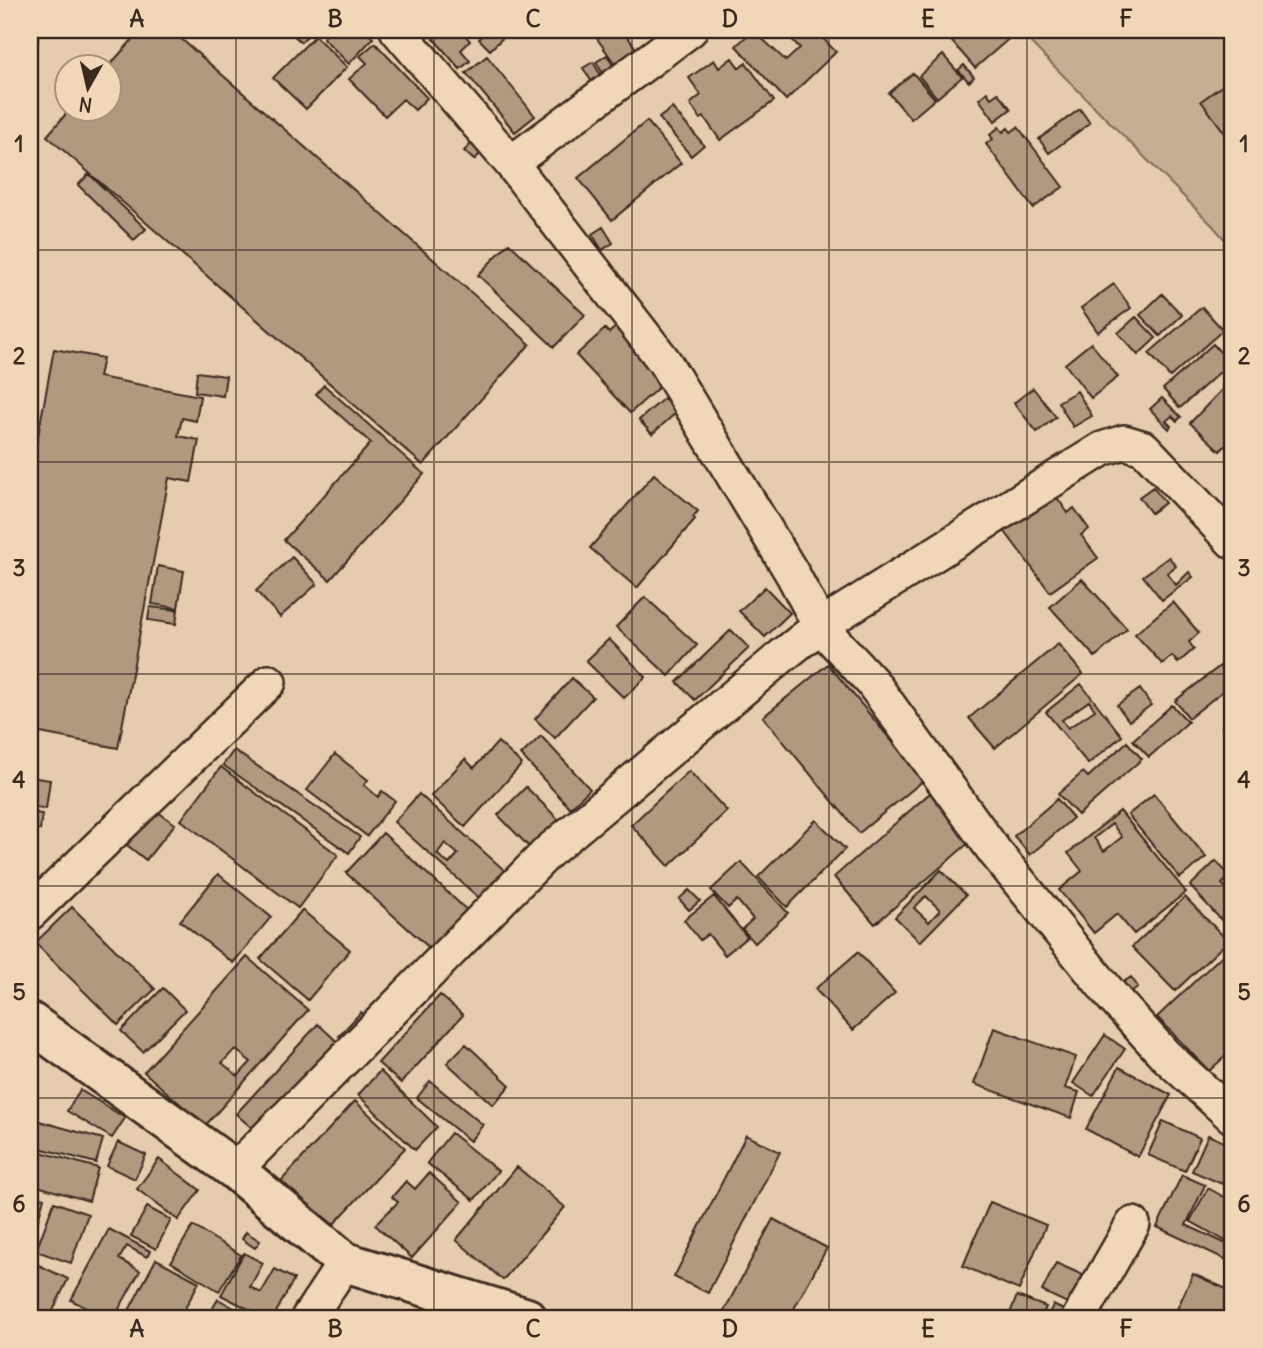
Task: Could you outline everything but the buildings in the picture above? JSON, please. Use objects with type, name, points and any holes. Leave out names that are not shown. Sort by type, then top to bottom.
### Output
[{"type":"street","points":[[397,30],[511,163],[664,362],[779,551],[820,626],[872,682],[995,852],[1115,1000],[1166,1056],[1233,1117]]},
{"type":"street","points":[[511,163],[690,30]]},
{"type":"street","points":[[235,1170],[548,852],[820,626],[1102,449],[1124,442],[1144,448],[1233,542]]},
{"type":"street","points":[[30,913],[269,682]]},
{"type":"street","points":[[30,1021],[235,1170],[345,1262],[527,1318]]},
{"type":"street","points":[[1079,1318],[1132,1224]]},
{"type":"street","points":[[308,1318],[345,1262]]},
{"type":"shaded area","points":[[1018,30],[1233,30],[1233,249],[1213,226]]}]
